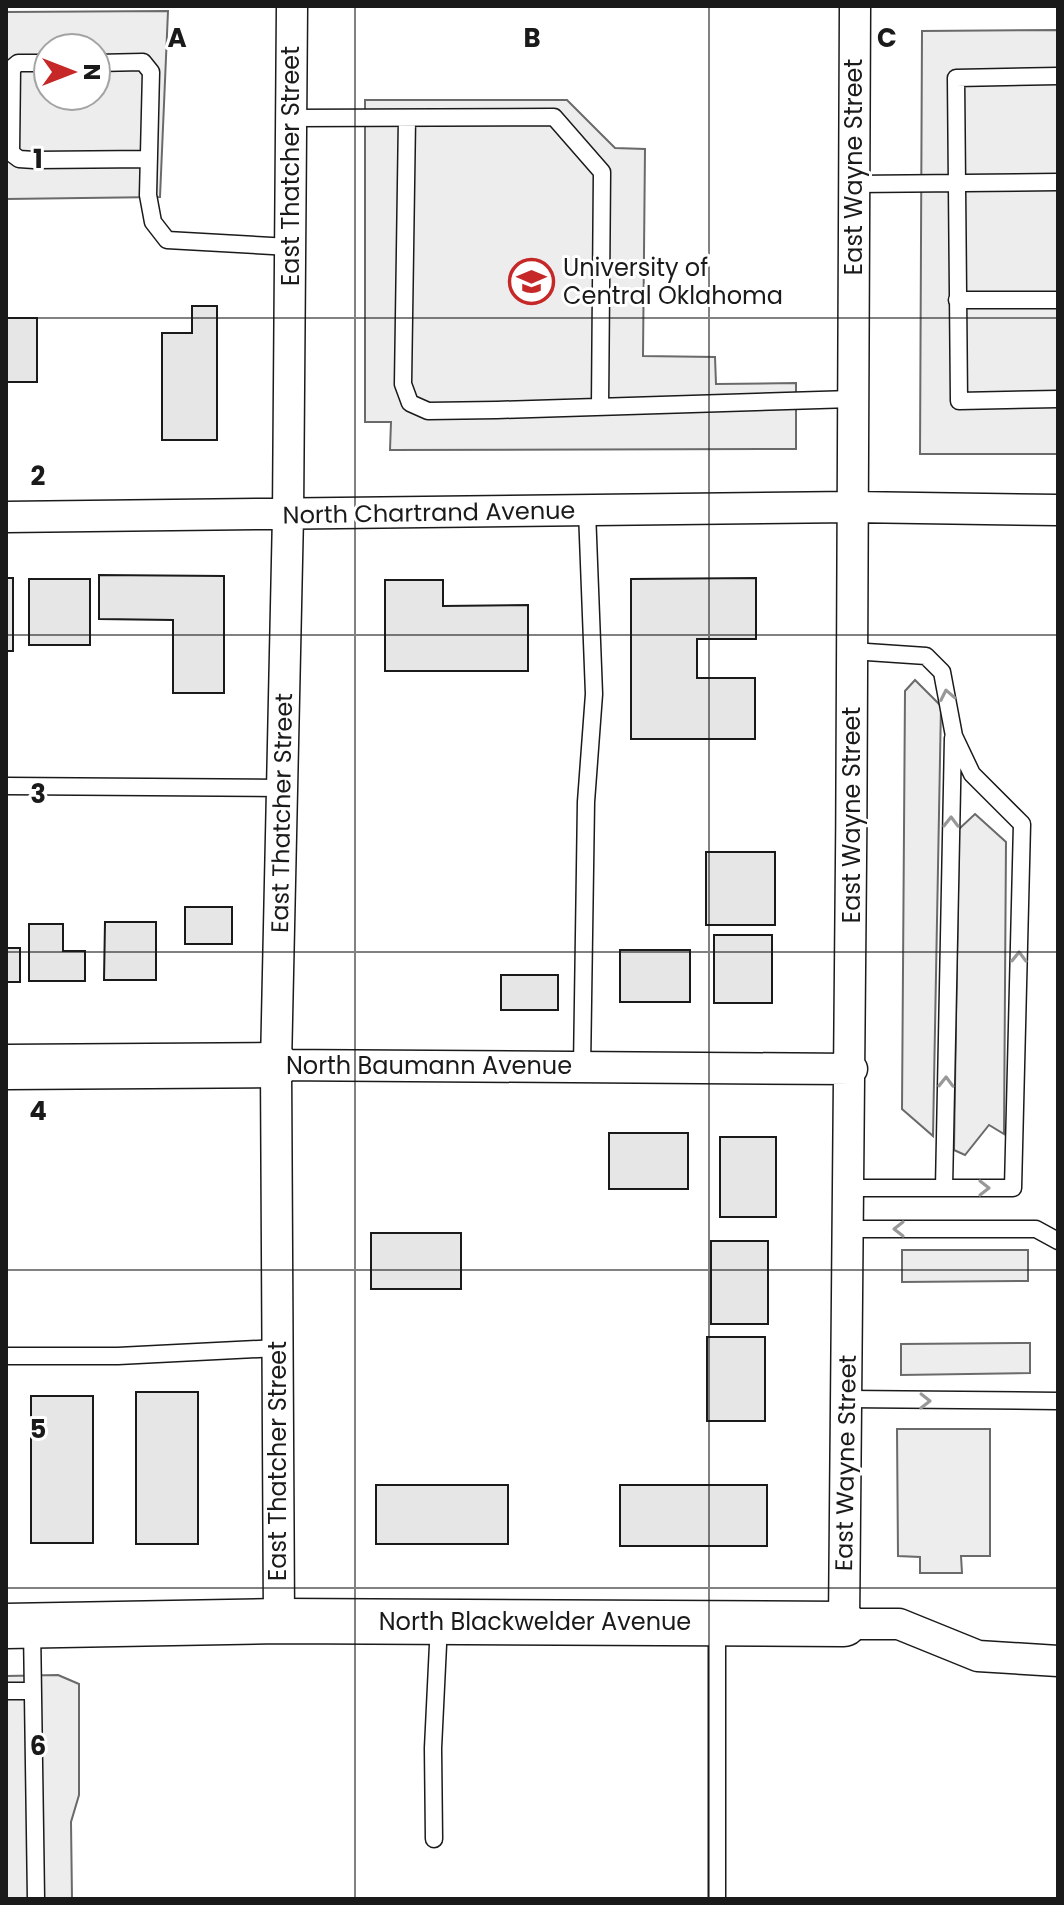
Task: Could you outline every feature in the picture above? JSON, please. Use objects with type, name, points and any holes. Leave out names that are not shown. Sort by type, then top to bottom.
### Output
[{"type":"street","name":"East Thatcher Street","points":[[279,1621],[276,1065],[288,515],[292,6]]},
{"type":"street","name":"East Wayne Street","points":[[844,1624],[852,1069],[855,6]]},
{"type":"street","name":"North Chartrand Avenue","points":[[6,517],[852,507],[1058,510]]},
{"type":"street","name":"North Baumann Avenue","points":[[6,1067],[276,1065],[852,1069]]},
{"type":"street","name":"North Blackwelder Avenue","points":[[19,1626],[279,1621],[899,1624],[978,1656],[1058,1661]]},
{"type":"lane","points":[[112,63],[143,62],[151,72],[148,195],[153,222],[167,240],[290,247]]},
{"type":"lane","points":[[32,63],[18,63],[12,68],[11,153],[19,159],[34,160],[149,159]]},
{"type":"lane","points":[[1058,76],[956,78],[959,401],[1058,399]]},
{"type":"lane","points":[[291,118],[554,117],[602,172],[600,407]]},
{"type":"lane","points":[[407,118],[403,384],[410,403],[428,411],[852,399]]},
{"type":"lane","points":[[854,184],[1058,182]]},
{"type":"lane","points":[[957,300],[1058,300]]},
{"type":"lane","points":[[582,1068],[586,802],[594,694],[587,511]]},
{"type":"lane","points":[[852,651],[926,656],[942,672],[953,730],[944,1188]]},
{"type":"lane","points":[[850,1188],[1013,1188],[1022,824],[972,774],[953,730]]},
{"type":"lane","points":[[6,786],[282,788]]},
{"type":"lane","points":[[849,1229],[1036,1229],[1058,1241]]},
{"type":"lane","points":[[6,1356],[118,1356],[277,1348]]},
{"type":"lane","points":[[847,1399],[1058,1401]]},
{"type":"lane","points":[[434,1839],[433,1748],[439,1622]]},
{"type":"lane","points":[[717,1623],[717,1899]]},
{"type":"lane","points":[[19,1626],[33,1691],[36,1899]]},
{"type":"lane","points":[[6,1691],[33,1691]]},
{"type":"shaded area","points":[[168,11],[160,197],[6,199],[6,12]]},
{"type":"shaded area","points":[[1058,30],[1058,454],[920,454],[922,31]]},
{"type":"shaded area","points":[[365,100],[567,100],[615,148],[645,149],[643,356],[715,357],[716,384],[796,383],[796,449],[390,450],[391,422],[365,422]]},
{"type":"shaded area","points":[[915,680],[941,706],[933,1136],[902,1109],[905,691]]},
{"type":"shaded area","points":[[975,814],[1006,842],[1004,1134],[989,1125],[965,1155],[954,1150],[959,829]]},
{"type":"shaded area","points":[[902,1250],[1028,1250],[1028,1281],[902,1282]]},
{"type":"shaded area","points":[[1030,1343],[1030,1373],[901,1375],[901,1344]]},
{"type":"shaded area","points":[[897,1429],[990,1429],[990,1556],[961,1556],[962,1573],[920,1573],[920,1557],[898,1556]]},
{"type":"shaded area","points":[[58,1675],[79,1684],[79,1795],[71,1822],[72,1899],[6,1899],[6,1676]]},
{"type":"building","points":[[192,306],[217,306],[217,440],[162,440],[162,333],[192,333]]},
{"type":"building","points":[[6,318],[37,318],[37,382],[6,382]]},
{"type":"building","points":[[99,575],[224,576],[224,693],[173,693],[173,620],[99,619]]},
{"type":"building","points":[[6,578],[13,578],[13,651],[6,651]]},
{"type":"building","points":[[756,578],[756,639],[697,639],[697,678],[755,678],[755,739],[631,739],[631,579]]},
{"type":"building","points":[[29,579],[90,579],[90,645],[29,645]]},
{"type":"building","points":[[385,580],[443,580],[443,606],[528,605],[528,671],[385,671]]},
{"type":"building","points":[[706,852],[775,852],[775,925],[706,925]]},
{"type":"building","points":[[185,907],[232,907],[232,944],[185,944]]},
{"type":"building","points":[[105,922],[156,922],[156,980],[104,980]]},
{"type":"building","points":[[29,924],[63,924],[63,951],[85,951],[85,981],[29,981]]},
{"type":"building","points":[[714,935],[772,935],[772,1003],[714,1003]]},
{"type":"building","points":[[6,948],[20,948],[20,982],[6,982]]},
{"type":"building","points":[[620,950],[690,950],[690,1002],[620,1002]]},
{"type":"building","points":[[501,975],[558,975],[558,1010],[501,1010]]},
{"type":"building","points":[[609,1133],[688,1133],[688,1189],[609,1189]]},
{"type":"building","points":[[720,1137],[776,1137],[776,1217],[720,1217]]},
{"type":"building","points":[[371,1233],[461,1233],[461,1289],[371,1289]]},
{"type":"building","points":[[711,1241],[768,1241],[768,1324],[711,1324]]},
{"type":"building","points":[[707,1337],[765,1337],[765,1421],[707,1421]]},
{"type":"building","points":[[136,1392],[198,1392],[198,1544],[136,1544]]},
{"type":"building","points":[[31,1396],[93,1396],[93,1543],[31,1543]]},
{"type":"building","points":[[376,1485],[508,1485],[508,1544],[376,1544]]},
{"type":"building","points":[[620,1485],[767,1485],[767,1546],[620,1546]]},
{"type":"place","name":"University of Central Oklahoma","points":[[532,282]]}]
